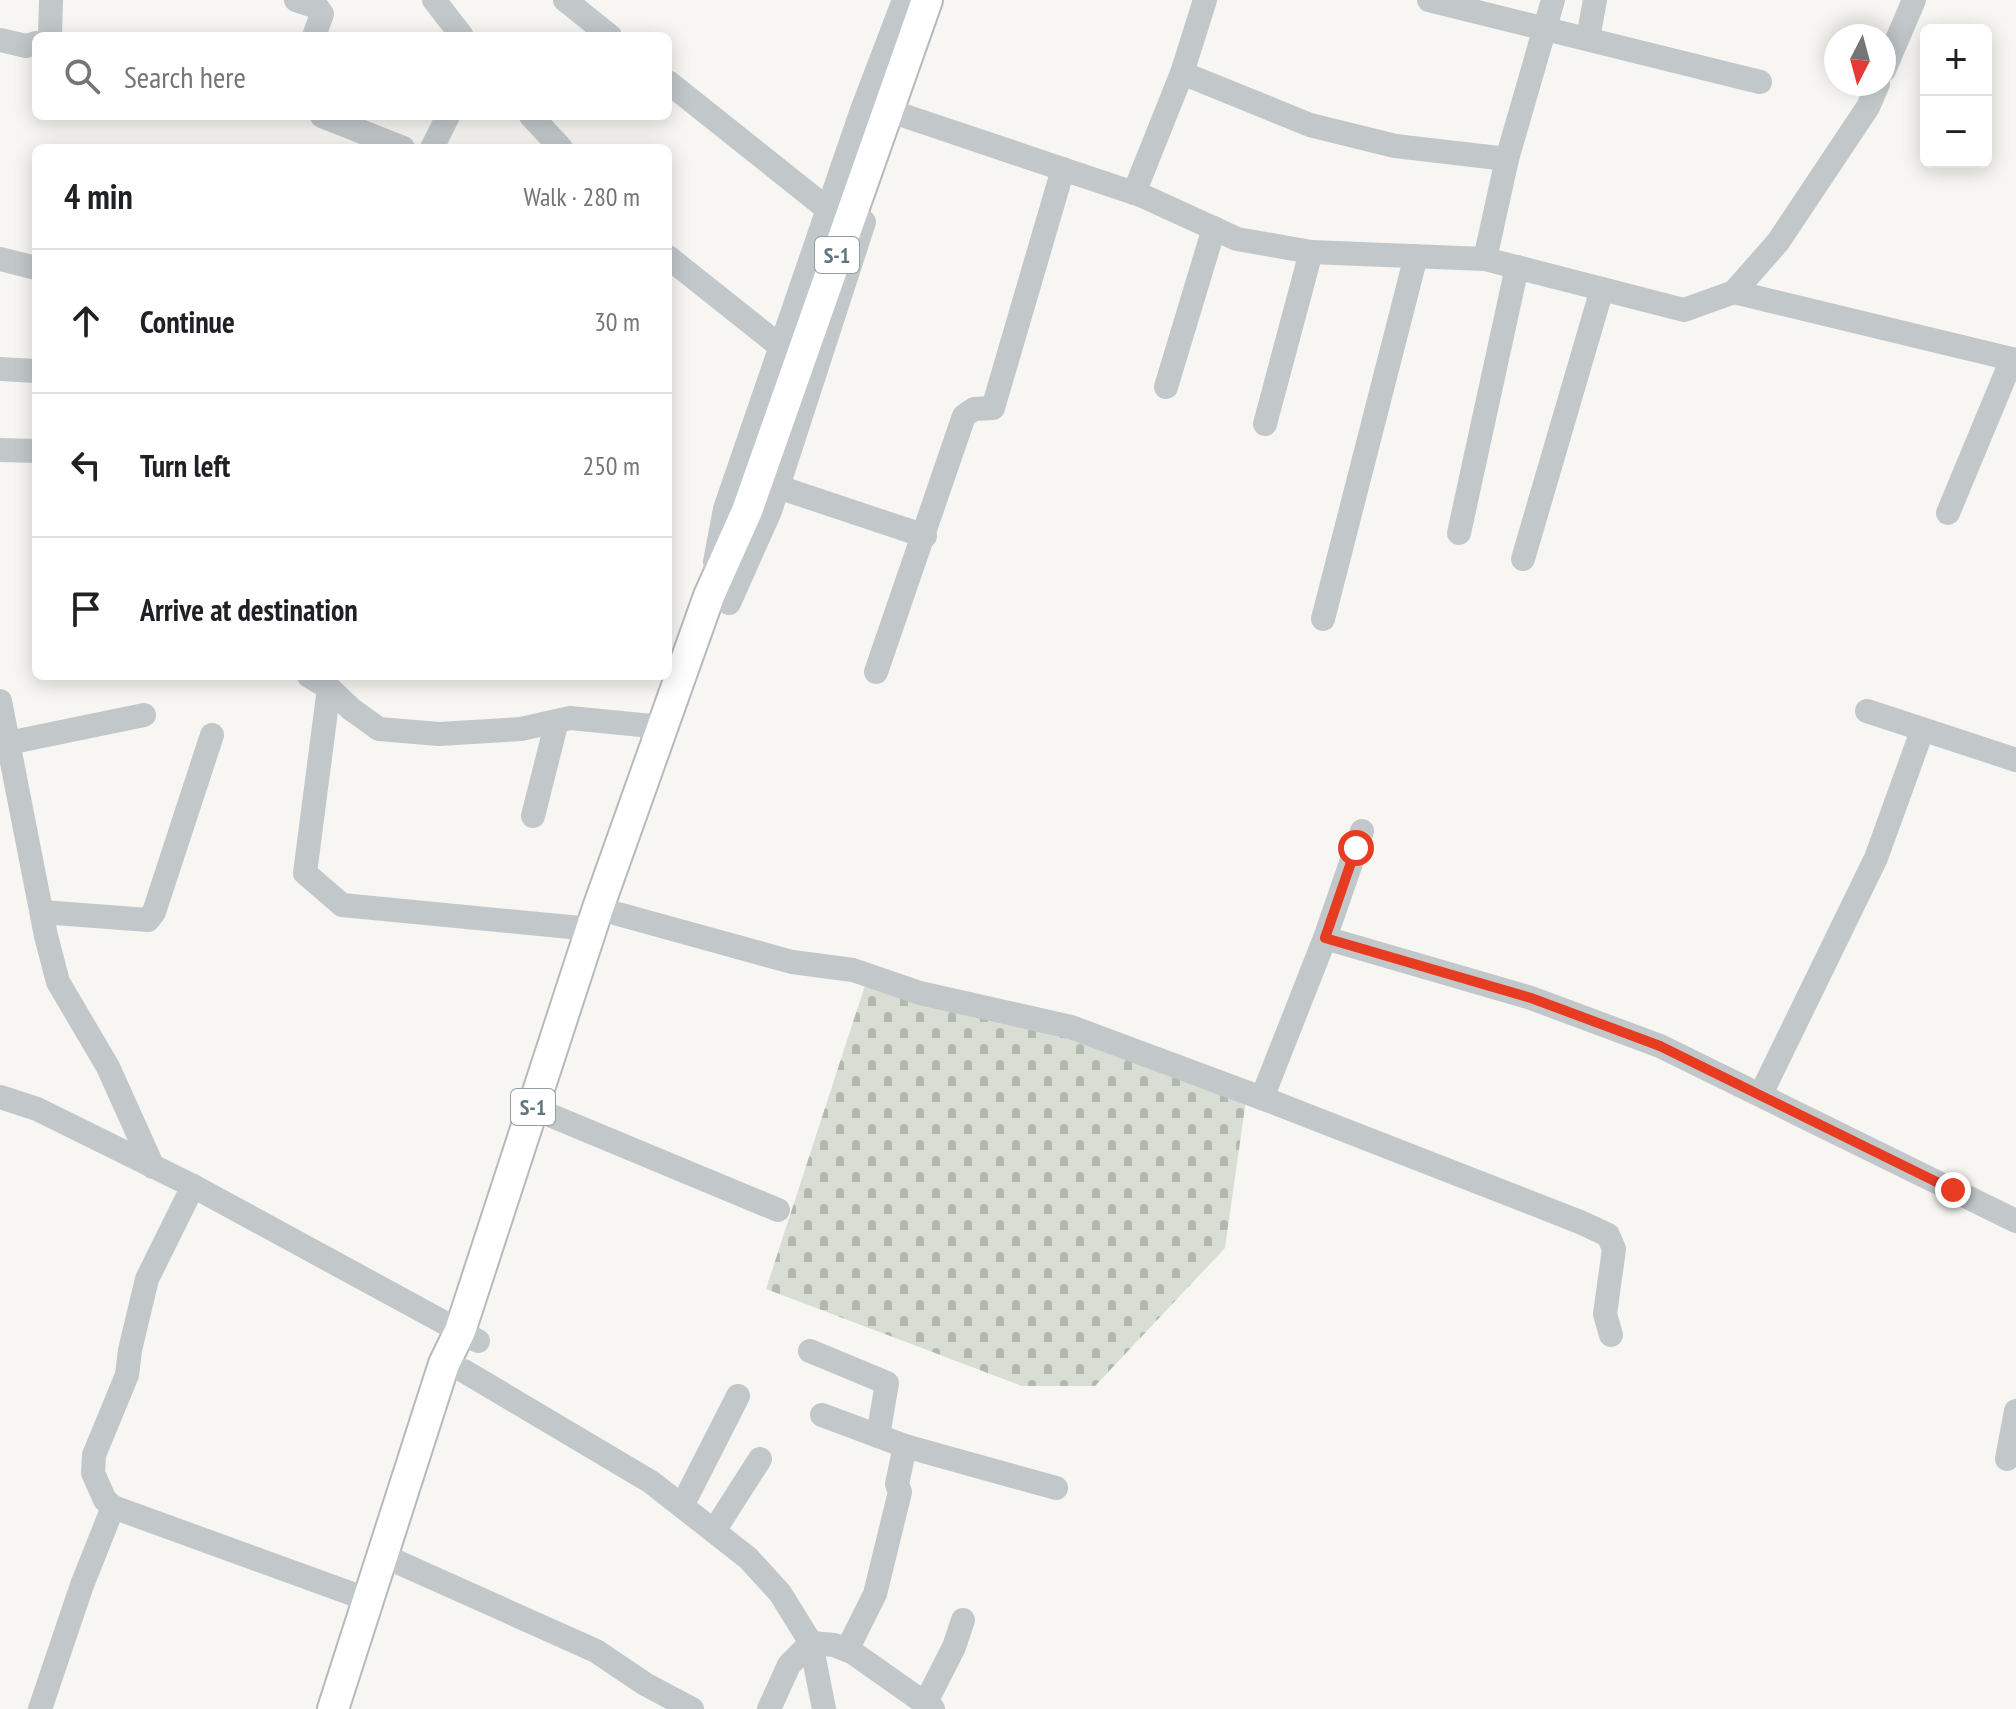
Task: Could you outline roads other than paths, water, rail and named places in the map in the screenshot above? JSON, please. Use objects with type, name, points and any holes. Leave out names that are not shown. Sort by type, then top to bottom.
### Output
[{"type":"main road","name":"S-1","points":[[355,1709],[444,1364],[469,1336],[552,1116],[604,922],[927,0]]},
{"type":"main road","name":"S-1","points":[[333,1709],[369,1600],[393,1560],[464,1371],[469,1336],[604,922],[662,727],[719,600]]},
{"type":"street","points":[[49,32],[51,0]]},
{"type":"street","points":[[296,0],[317,7],[322,14],[315,32]]},
{"type":"street","points":[[434,0],[459,32]]},
{"type":"street","points":[[565,0],[605,32]]},
{"type":"street","points":[[719,600],[725,509],[830,211],[862,110],[904,0]]},
{"type":"street","points":[[719,600],[770,511],[899,114],[940,0]]},
{"type":"street","points":[[1134,193],[1182,73],[1205,0]]},
{"type":"street","points":[[1429,0],[1760,82]]},
{"type":"street","points":[[1485,259],[1507,159],[1553,0]]},
{"type":"street","points":[[1588,38],[1595,0]]},
{"type":"street","points":[[1896,42],[1914,0]]},
{"type":"street","points":[[0,40],[26,46],[32,44]]},
{"type":"street","points":[[1182,73],[1310,125],[1395,146],[1507,159]]},
{"type":"street","points":[[672,85],[830,211]]},
{"type":"street","points":[[899,114],[1134,193],[1237,239],[1311,252],[1485,259],[1684,310],[1734,292],[1778,242],[1873,96]]},
{"type":"street","points":[[332,120],[393,144]]},
{"type":"street","points":[[434,144],[446,120]]},
{"type":"street","points":[[535,120],[557,144]]},
{"type":"street","points":[[876,672],[964,416],[974,409],[993,408],[1063,169]]},
{"type":"street","points":[[1166,387],[1214,228]]},
{"type":"street","points":[[1265,424],[1311,252]]},
{"type":"street","points":[[1323,619],[1416,256]]},
{"type":"street","points":[[0,259],[32,267]]},
{"type":"street","points":[[672,260],[781,347]]},
{"type":"street","points":[[1459,533],[1517,267]]},
{"type":"street","points":[[1523,559],[1602,289]]},
{"type":"street","points":[[1734,292],[2014,359],[1948,513]]},
{"type":"street","points":[[0,369],[32,371]]},
{"type":"street","points":[[0,450],[32,451]]},
{"type":"street","points":[[778,487],[925,536]]},
{"type":"street","points":[[319,682],[379,729],[439,734],[521,729],[570,718],[662,727]]},
{"type":"street","points":[[319,682],[305,873],[342,905],[604,922],[792,962],[853,970],[920,993],[1071,1027],[1262,1098],[1608,1235],[1614,1249],[1605,1314],[1611,1335]]},
{"type":"street","points":[[0,701],[8,743],[11,813],[42,912],[58,982],[108,1067],[153,1167]]},
{"type":"street","points":[[1867,711],[1922,731],[2015,758]]},
{"type":"street","points":[[8,743],[144,715]]},
{"type":"street","points":[[533,816],[557,721]]},
{"type":"street","points":[[1761,1094],[1876,858],[1922,731]]},
{"type":"street","points":[[42,912],[148,920],[154,912],[212,735]]},
{"type":"street","points":[[1262,1098],[1325,938],[1362,831]]},
{"type":"street","points":[[1325,938],[1531,998],[1660,1046],[2016,1221]]},
{"type":"street","points":[[0,1097],[37,1109],[193,1186],[469,1336]]},
{"type":"street","points":[[552,1116],[778,1210]]},
{"type":"street","points":[[193,1186],[147,1279],[127,1375],[94,1455],[93,1473],[105,1500],[113,1507],[369,1600]]},
{"type":"street","points":[[810,1351],[887,1383],[878,1436]]},
{"type":"street","points":[[464,1371],[651,1482],[748,1558],[780,1593],[811,1643],[824,1709]]},
{"type":"street","points":[[682,1506],[738,1396]]},
{"type":"street","points":[[2007,1459],[2016,1411]]},
{"type":"street","points":[[822,1415],[905,1446],[1056,1488]]},
{"type":"street","points":[[847,1650],[875,1594],[900,1492],[897,1484],[905,1446]]},
{"type":"street","points":[[714,1531],[760,1459]]},
{"type":"street","points":[[40,1709],[82,1585],[113,1507]]},
{"type":"street","points":[[393,1560],[596,1651],[645,1684],[692,1709]]},
{"type":"street","points":[[769,1709],[789,1665],[811,1643],[834,1645],[847,1650],[929,1706],[963,1620]]}]
